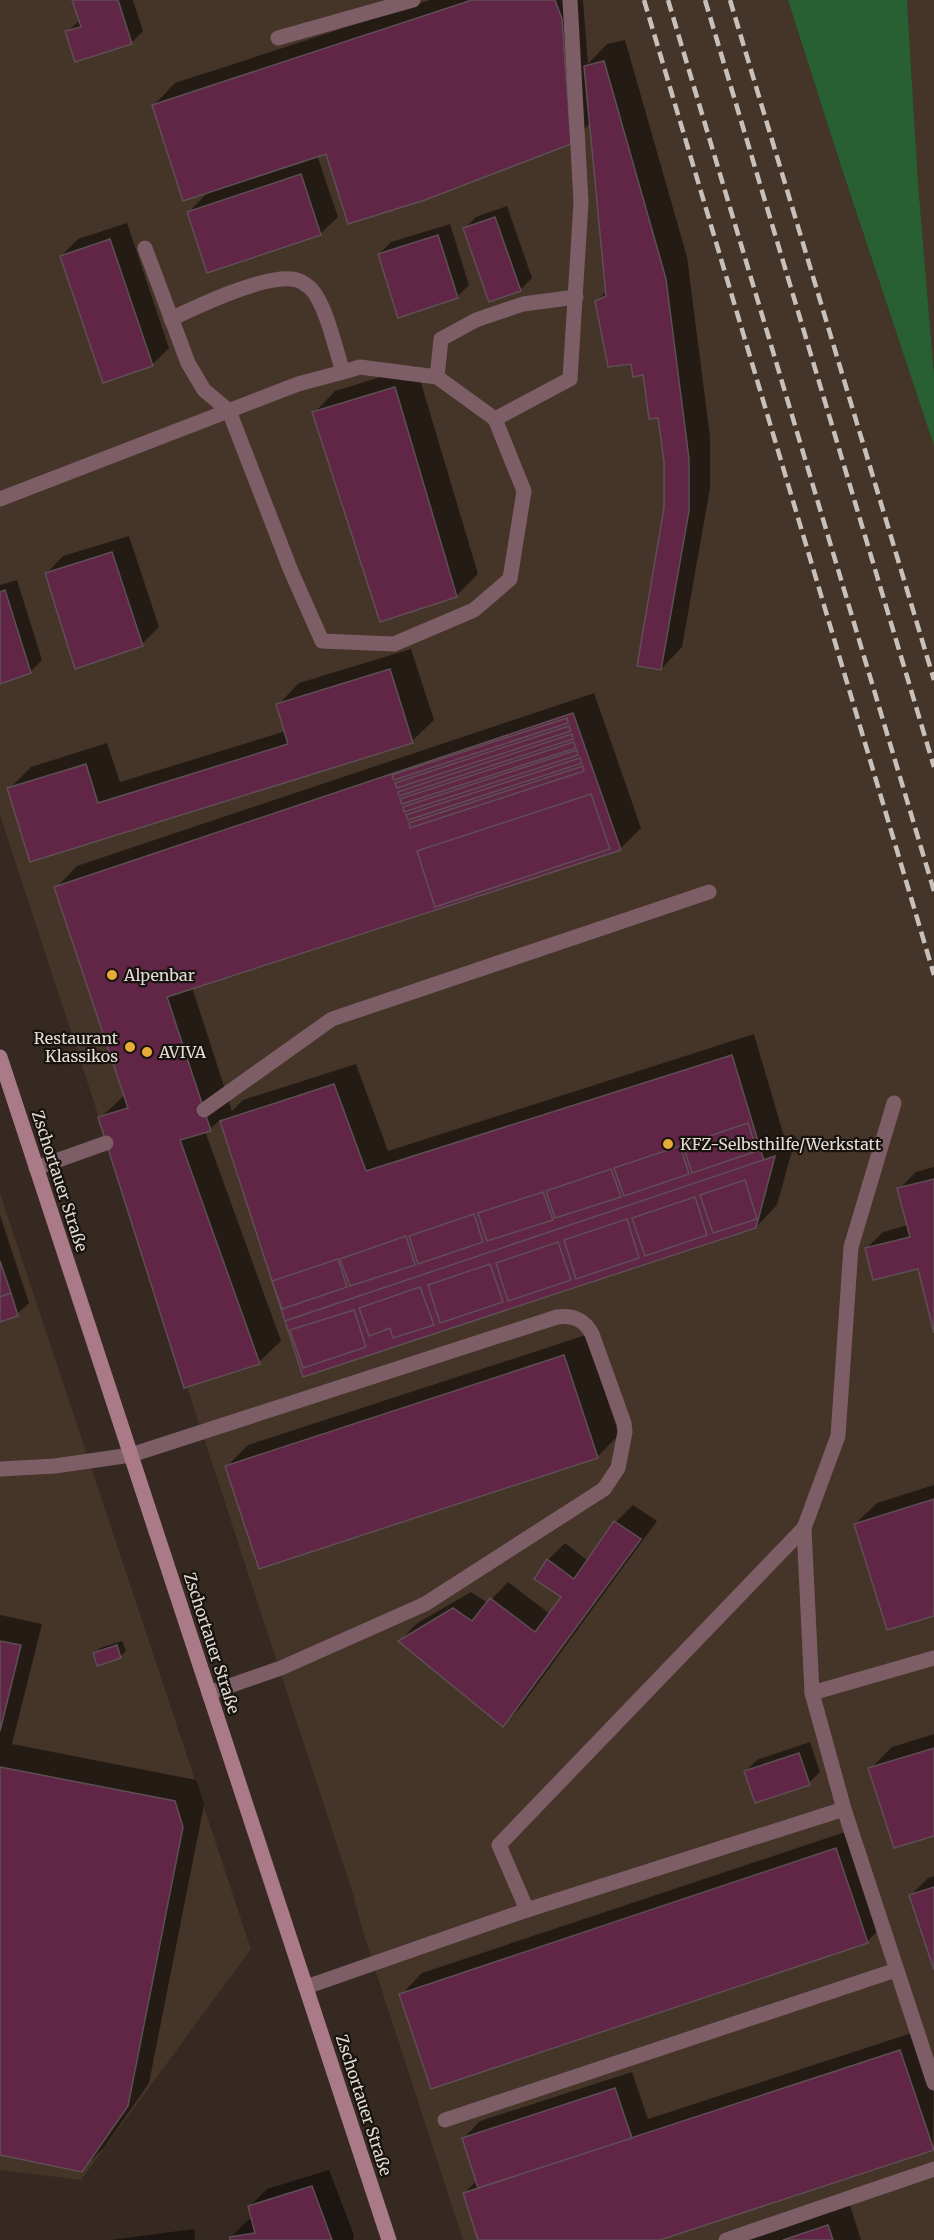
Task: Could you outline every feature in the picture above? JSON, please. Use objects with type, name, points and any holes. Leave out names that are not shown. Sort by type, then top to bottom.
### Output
[{"type":"street","name":"Zschortauer Straße","points":[[0,1057],[389,2240]]},
{"type":"lane","points":[[278,38],[413,0]]},
{"type":"lane","points":[[495,419],[570,379],[581,202],[570,0]]},
{"type":"lane","points":[[0,499],[229,411],[298,384],[360,367],[437,377],[495,419],[524,491],[510,579],[474,610],[394,644],[322,641],[291,571],[229,411],[204,390],[188,363],[145,248]]},
{"type":"lane","points":[[171,319],[214,299],[271,280],[297,280],[312,290],[322,309],[343,372]]},
{"type":"lane","points":[[437,377],[441,339],[476,320],[522,304],[576,297]]},
{"type":"lane","points":[[204,1110],[332,1019],[709,892]]},
{"type":"lane","points":[[894,1103],[851,1246],[838,1436],[804,1528],[812,1693],[844,1809],[934,2083]]},
{"type":"lane","points":[[36,1168],[106,1143]]},
{"type":"lane","points":[[0,1469],[55,1466],[131,1455],[557,1317],[566,1316],[580,1320],[587,1325],[624,1423],[624,1442],[618,1468],[613,1479],[604,1489],[424,1604],[282,1668],[209,1693]]},
{"type":"lane","points":[[527,1910],[500,1845],[804,1528]]},
{"type":"lane","points":[[812,1693],[934,1658]]},
{"type":"lane","points":[[306,1986],[527,1910],[844,1809]]},
{"type":"lane","points":[[445,2120],[896,1970]]},
{"type":"lane","points":[[726,2240],[934,2169]]},
{"type":"shaded area","points":[[0,0],[788,0],[934,446],[934,2240],[463,2240],[363,1932],[353,1894],[0,815]]},
{"type":"shaded area","points":[[907,0],[934,0],[934,375],[918,182]]},
{"type":"shaded area","points":[[0,1193],[251,1949],[81,2180],[0,2170]]},
{"type":"green space","points":[[788,0],[907,0],[918,182],[934,375],[934,446],[840,163]]},
{"type":"building","points":[[72,0],[118,0],[132,44],[75,62],[65,31],[81,27]]},
{"type":"building","points":[[472,0],[555,0],[562,19],[571,144],[425,200],[348,224],[326,154],[183,201],[152,105]]},
{"type":"building","points":[[604,61],[666,279],[689,459],[689,511],[661,670],[637,666],[664,508],[664,461],[658,418],[649,419],[643,375],[633,377],[631,364],[608,367],[595,301],[606,296],[584,66]]},
{"type":"building","points":[[301,174],[321,235],[207,273],[187,212]]},
{"type":"building","points":[[495,217],[521,291],[489,302],[463,228]]},
{"type":"building","points":[[438,235],[458,298],[398,318],[378,254]]},
{"type":"building","points":[[110,239],[153,366],[103,383],[60,256]]},
{"type":"building","points":[[395,387],[457,597],[380,622],[312,412]]},
{"type":"building","points":[[112,552],[143,646],[75,669],[45,573]]},
{"type":"building","points":[[5,590],[31,673],[0,684],[0,592]]},
{"type":"building","points":[[390,669],[413,743],[30,862],[7,788],[86,764],[98,803],[288,744],[276,704]]},
{"type":"building","name":"AVIVA","points":[[573,713],[621,850],[167,997],[211,1131],[180,1140],[260,1364],[184,1388],[98,1117],[128,1108],[54,887]]},
{"type":"building","points":[[567,718],[568,723],[394,780],[392,775]]},
{"type":"building","points":[[569,726],[571,731],[397,788],[395,783]]},
{"type":"building","points":[[572,734],[573,739],[399,796],[398,792]]},
{"type":"building","points":[[574,742],[576,748],[402,804],[400,799]]},
{"type":"building","points":[[577,750],[578,755],[404,812],[403,807]]},
{"type":"building","points":[[580,758],[582,763],[408,820],[406,815]]},
{"type":"building","points":[[583,766],[584,771],[410,828],[409,823]]},
{"type":"building","points":[[591,794],[610,849],[435,907],[417,851]]},
{"type":"building","points":[[732,1055],[764,1161],[285,1321],[220,1121],[334,1084],[366,1171]]},
{"type":"building","points":[[748,1123],[757,1151],[692,1173],[683,1145]]},
{"type":"building","points":[[680,1146],[689,1174],[624,1196],[614,1168]]},
{"type":"building","points":[[775,1156],[756,1228],[303,1377],[285,1321]]},
{"type":"building","points":[[611,1169],[621,1197],[555,1218],[546,1191]]},
{"type":"building","points":[[934,1179],[934,1333],[918,1269],[873,1280],[865,1248],[910,1237],[897,1188]]},
{"type":"building","points":[[745,1180],[757,1219],[713,1233],[700,1195]]},
{"type":"building","points":[[543,1192],[553,1220],[487,1241],[478,1213]]},
{"type":"building","points":[[695,1197],[707,1235],[645,1256],[632,1218]]},
{"type":"building","points":[[474,1214],[483,1242],[418,1264],[409,1236]]},
{"type":"building","points":[[627,1219],[639,1258],[576,1279],[564,1240]]},
{"type":"building","points":[[406,1236],[415,1265],[350,1286],[340,1259]]},
{"type":"building","points":[[558,1242],[571,1280],[508,1301],[496,1263]]},
{"type":"building","points":[[338,1259],[347,1287],[282,1309],[272,1281]]},
{"type":"building","points":[[0,1261],[11,1293],[0,1297]]},
{"type":"building","points":[[490,1264],[503,1302],[440,1323],[428,1285]]},
{"type":"building","points":[[420,1287],[434,1325],[393,1338],[390,1328],[369,1336],[359,1308]]},
{"type":"building","points":[[11,1293],[18,1316],[0,1322],[0,1297]]},
{"type":"building","points":[[354,1310],[366,1347],[303,1368],[290,1330]]},
{"type":"building","points":[[564,1355],[598,1458],[259,1569],[225,1466]]},
{"type":"building","points":[[934,1499],[934,1616],[887,1630],[854,1524]]},
{"type":"building","points":[[614,1521],[641,1539],[503,1727],[398,1641],[453,1608],[472,1621],[490,1598],[535,1632],[561,1597],[534,1579],[547,1559],[574,1579]]},
{"type":"building","points":[[0,1641],[21,1645],[0,1731]]},
{"type":"building","points":[[117,1645],[121,1658],[97,1666],[93,1653]]},
{"type":"building","points":[[934,1748],[934,1836],[894,1848],[868,1768]]},
{"type":"building","points":[[799,1753],[810,1785],[755,1803],[744,1771]]},
{"type":"building","points":[[0,1767],[175,1801],[183,1827],[128,2106],[82,2172],[0,2155]]},
{"type":"building","points":[[836,1848],[868,1943],[431,2089],[399,1994]]},
{"type":"building","points":[[934,1887],[934,1970],[909,1895]]},
{"type":"building","points":[[900,2050],[934,2150],[660,2240],[478,2240],[463,2193]]},
{"type":"building","points":[[615,2088],[632,2138],[478,2188],[462,2138]]},
{"type":"building","points":[[312,2186],[332,2240],[230,2240],[230,2237],[255,2233],[248,2206]]},
{"type":"building","points":[[828,2225],[833,2240],[783,2240]]},
{"type":"railway","points":[[644,0],[934,975]]},
{"type":"railway","points":[[668,0],[934,891]]},
{"type":"railway","points":[[705,0],[934,767]]},
{"type":"railway","points":[[730,0],[934,680]]},
{"type":"place","name":"Alpenbar","points":[[112,975]]},
{"type":"place","name":"Restaurant Klassikos","points":[[130,1047]]},
{"type":"place","name":"AVIVA","points":[[147,1052]]},
{"type":"place","name":"KFZ-Selbsthilfe/Werkstatt","points":[[668,1144]]}]
